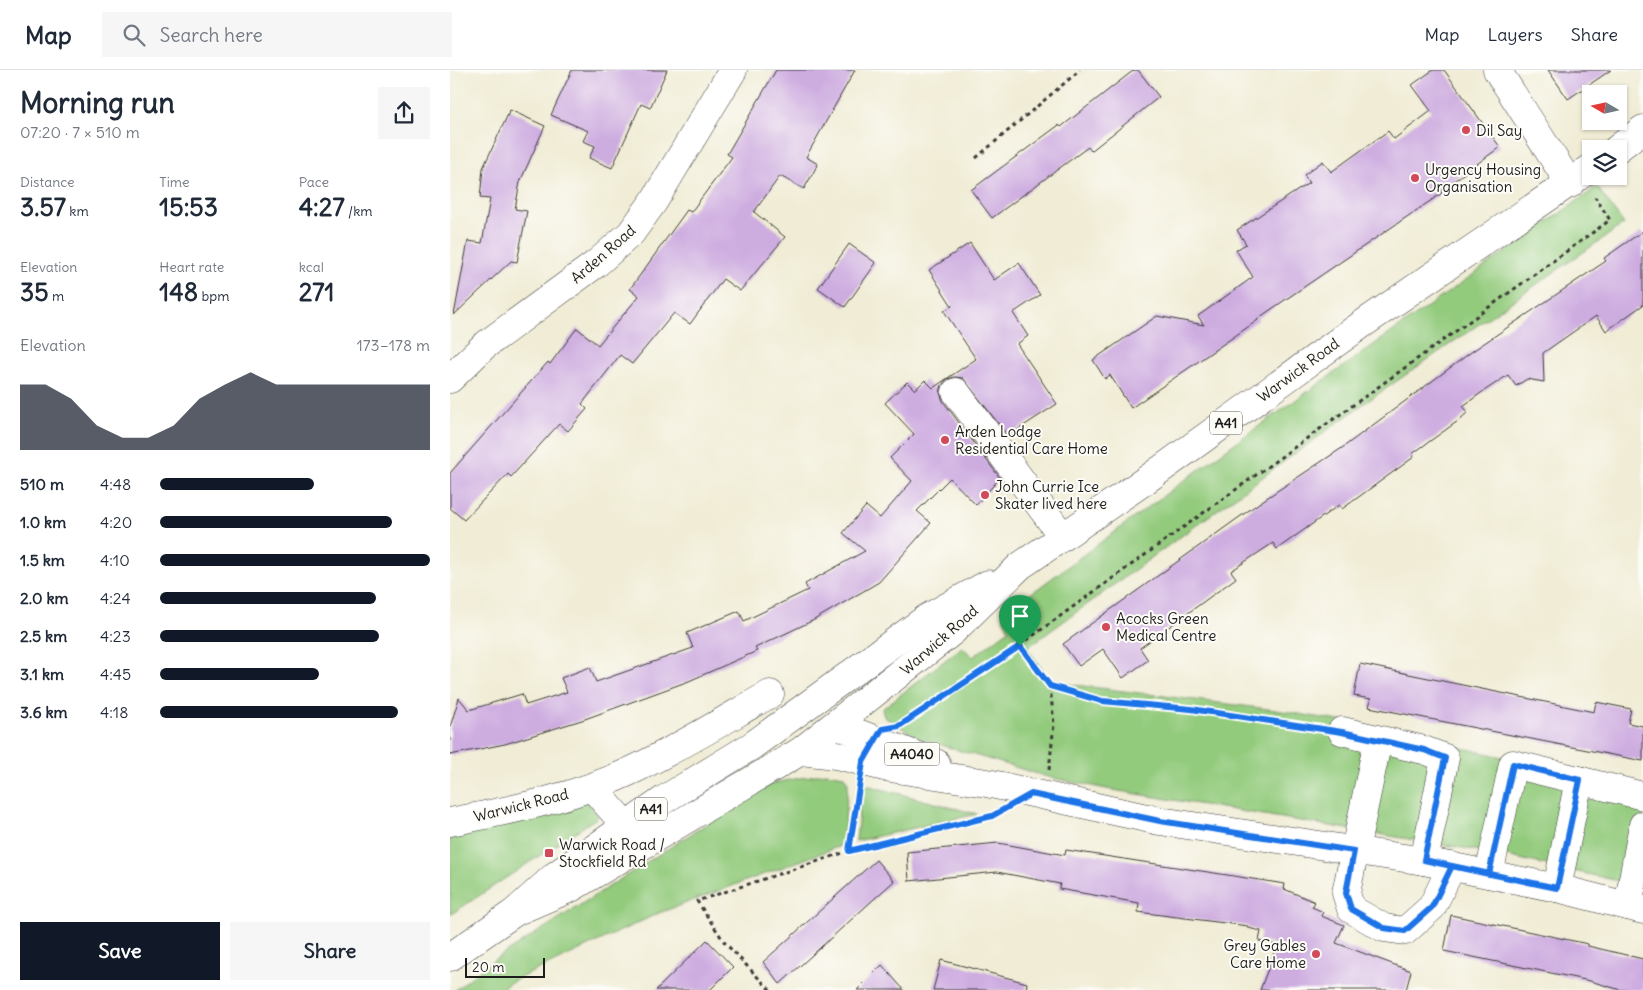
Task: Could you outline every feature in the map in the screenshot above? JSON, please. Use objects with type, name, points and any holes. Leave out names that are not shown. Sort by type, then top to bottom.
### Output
[{"type":"main road","name":"Arden Road","points":[[450,379],[484,346],[597,263],[631,233],[654,201],[733,70]]},
{"type":"main road","points":[[1497,70],[1581,176]]},
{"type":"main road","points":[[1627,141],[1643,129]]},
{"type":"main road","name":"Warwick Road","points":[[515,912],[570,888],[801,751],[837,725],[954,631],[1020,566],[1146,480],[1361,325],[1581,176]]},
{"type":"main road","points":[[956,392],[1063,537]]},
{"type":"main road","name":"A41","points":[[794,716],[927,618],[1020,566]]},
{"type":"main road","name":"Warwick Road","points":[[450,822],[520,809],[592,787],[636,768],[770,694]]},
{"type":"main road","points":[[794,716],[837,725]]},
{"type":"main road","name":"Warwick Road","points":[[450,957],[515,912],[556,875],[794,716]]},
{"type":"main road","name":"A4040","points":[[837,725],[869,751]]},
{"type":"main road","points":[[1342,732],[1424,750],[1445,758],[1424,860]]},
{"type":"main road","points":[[1378,740],[1346,893],[1351,909],[1384,928],[1405,931],[1432,907],[1452,866]]},
{"type":"main road","name":"A4040","points":[[801,751],[836,755],[869,751],[987,783],[1160,821],[1424,860],[1557,888],[1636,908]]},
{"type":"main road","points":[[1489,874],[1513,764],[1643,796]]},
{"type":"main road","points":[[1557,888],[1580,780]]},
{"type":"main road","points":[[592,787],[626,827]]},
{"type":"main road","points":[[1636,908],[1643,825]]},
{"type":"path","points":[[976,158],[1080,70]]},
{"type":"path","points":[[849,851],[869,751],[882,729],[899,726],[1020,646],[1610,220],[1581,176]]},
{"type":"path","points":[[770,990],[725,943],[697,901],[849,851],[992,816],[1038,795],[1054,724],[1050,686],[1020,646]]},
{"type":"path","points":[[1050,686],[1102,701],[1191,709],[1342,732]]},
{"type":"green space","points":[[1597,187],[1624,224],[1362,405],[1027,648],[1048,677],[1067,684],[1276,710],[1345,722],[1643,788],[1643,868],[1632,884],[1493,853],[1107,789],[1048,777],[921,739],[884,717],[882,709],[962,647],[973,657],[1009,630],[1002,615],[1235,443]]},
{"type":"green space","points":[[826,773],[844,776],[848,783],[843,845],[659,913],[511,982],[499,990],[455,990],[488,964],[769,784]]},
{"type":"green space","points":[[862,784],[977,814],[856,841]]},
{"type":"green space","points":[[587,799],[598,817],[450,915],[450,839]]},
{"type":"building","points":[[572,70],[667,70],[650,108],[641,104],[612,168],[589,158],[595,146],[583,141],[588,131],[551,115]]},
{"type":"building","points":[[776,70],[855,70],[806,157],[818,164],[804,189],[780,176],[754,212],[785,237],[740,291],[723,279],[690,324],[674,313],[632,364],[620,355],[582,404],[587,409],[568,431],[559,424],[511,477],[508,474],[464,520],[450,508],[450,473],[548,362],[550,364],[577,328],[598,345],[639,296],[630,289],[687,210],[691,212],[732,157],[727,154]]},
{"type":"building","points":[[1134,70],[1138,70],[1159,97],[1091,151],[1088,147],[992,218],[971,190],[1059,125],[1061,127]]},
{"type":"building","points":[[1433,70],[1444,70],[1500,147],[1440,191],[1442,193],[1257,319],[1131,408],[1110,375],[1105,379],[1093,360],[1157,316],[1204,325],[1198,316],[1253,277],[1236,250],[1246,244],[1237,230],[1309,183],[1304,175],[1323,161],[1331,172],[1388,131],[1394,139],[1431,111],[1412,85]]},
{"type":"building","points":[[1548,70],[1611,70],[1589,85],[1582,85],[1582,90],[1568,99]]},
{"type":"building","points":[[510,110],[545,126],[520,182],[515,209],[527,211],[517,262],[511,261],[454,315],[468,241],[482,243],[490,199],[480,198],[483,168]]},
{"type":"building","points":[[1643,231],[1643,305],[1606,331],[1596,316],[1543,353],[1544,382],[1527,379],[1516,386],[1508,375],[1481,393],[1463,406],[1468,412],[1458,421],[1412,454],[1414,457],[1342,509],[1339,505],[1277,549],[1273,543],[1231,571],[1236,578],[1140,648],[1148,660],[1123,678],[1103,649],[1079,666],[1063,644],[1259,503],[1342,448],[1474,350],[1606,261],[1604,258]]},
{"type":"building","points":[[970,243],[994,280],[1019,263],[1040,295],[1013,313],[1028,336],[1017,344],[1057,404],[1008,436],[963,378],[954,377],[947,379],[942,385],[940,393],[943,401],[1000,478],[976,505],[950,478],[917,511],[931,523],[879,582],[814,620],[755,648],[757,651],[689,681],[585,719],[505,744],[450,755],[450,727],[459,698],[469,710],[522,694],[526,705],[567,692],[561,678],[590,667],[596,682],[693,648],[687,633],[739,611],[744,621],[808,590],[805,584],[865,551],[843,533],[866,506],[880,518],[912,481],[890,458],[914,434],[885,403],[907,382],[915,390],[925,380],[933,388],[976,359],[944,311],[952,306],[929,270]]},
{"type":"building","points":[[849,244],[876,263],[845,307],[818,288]]},
{"type":"building","points":[[1360,664],[1594,712],[1596,702],[1631,709],[1628,723],[1643,726],[1643,761],[1369,707],[1371,699],[1354,696]]},
{"type":"building","points":[[998,843],[1065,855],[1066,850],[1285,884],[1284,889],[1315,902],[1312,907],[1323,912],[1321,916],[1344,925],[1336,943],[1411,971],[1406,990],[1260,990],[1277,945],[1259,941],[1261,931],[1248,928],[1248,926],[1138,912],[1139,903],[1059,889],[1060,884],[997,872],[909,881],[907,852]]},
{"type":"building","points":[[876,860],[894,881],[780,984],[763,962]]},
{"type":"building","points":[[1451,915],[1588,944],[1588,946],[1643,959],[1643,990],[1621,990],[1590,981],[1444,951]]},
{"type":"building","points":[[707,940],[733,967],[710,990],[656,990]]},
{"type":"building","points":[[941,960],[1027,983],[1026,990],[933,990]]},
{"type":"building","points":[[882,965],[904,990],[857,990]]},
{"type":"place","name":"Dil Say","points":[[1466,130]]},
{"type":"place","name":"Urgency Housing Organisation","points":[[1415,178]]},
{"type":"place","name":"Arden Lodge Residential Care Home","points":[[945,440]]},
{"type":"place","name":"John Currie Ice Skater lived here","points":[[985,495]]},
{"type":"place","name":"Acocks Green Medical Centre","points":[[1106,627]]},
{"type":"place","name":"Warwick Road / Stockfield Rd","points":[[549,853]]},
{"type":"place","name":"Grey Gables Care Home","points":[[1316,954]]},
{"type":"route","points":[[1020,646],[899,726],[882,729],[863,762],[849,851],[992,816],[1031,794],[1160,821],[1354,851],[1346,893],[1351,909],[1384,928],[1405,931],[1432,907],[1452,866],[1557,888],[1580,780],[1513,764],[1493,853],[1489,874],[1424,860],[1445,758],[1424,750],[1342,732],[1191,709],[1102,701],[1050,686],[1020,646]]}]
